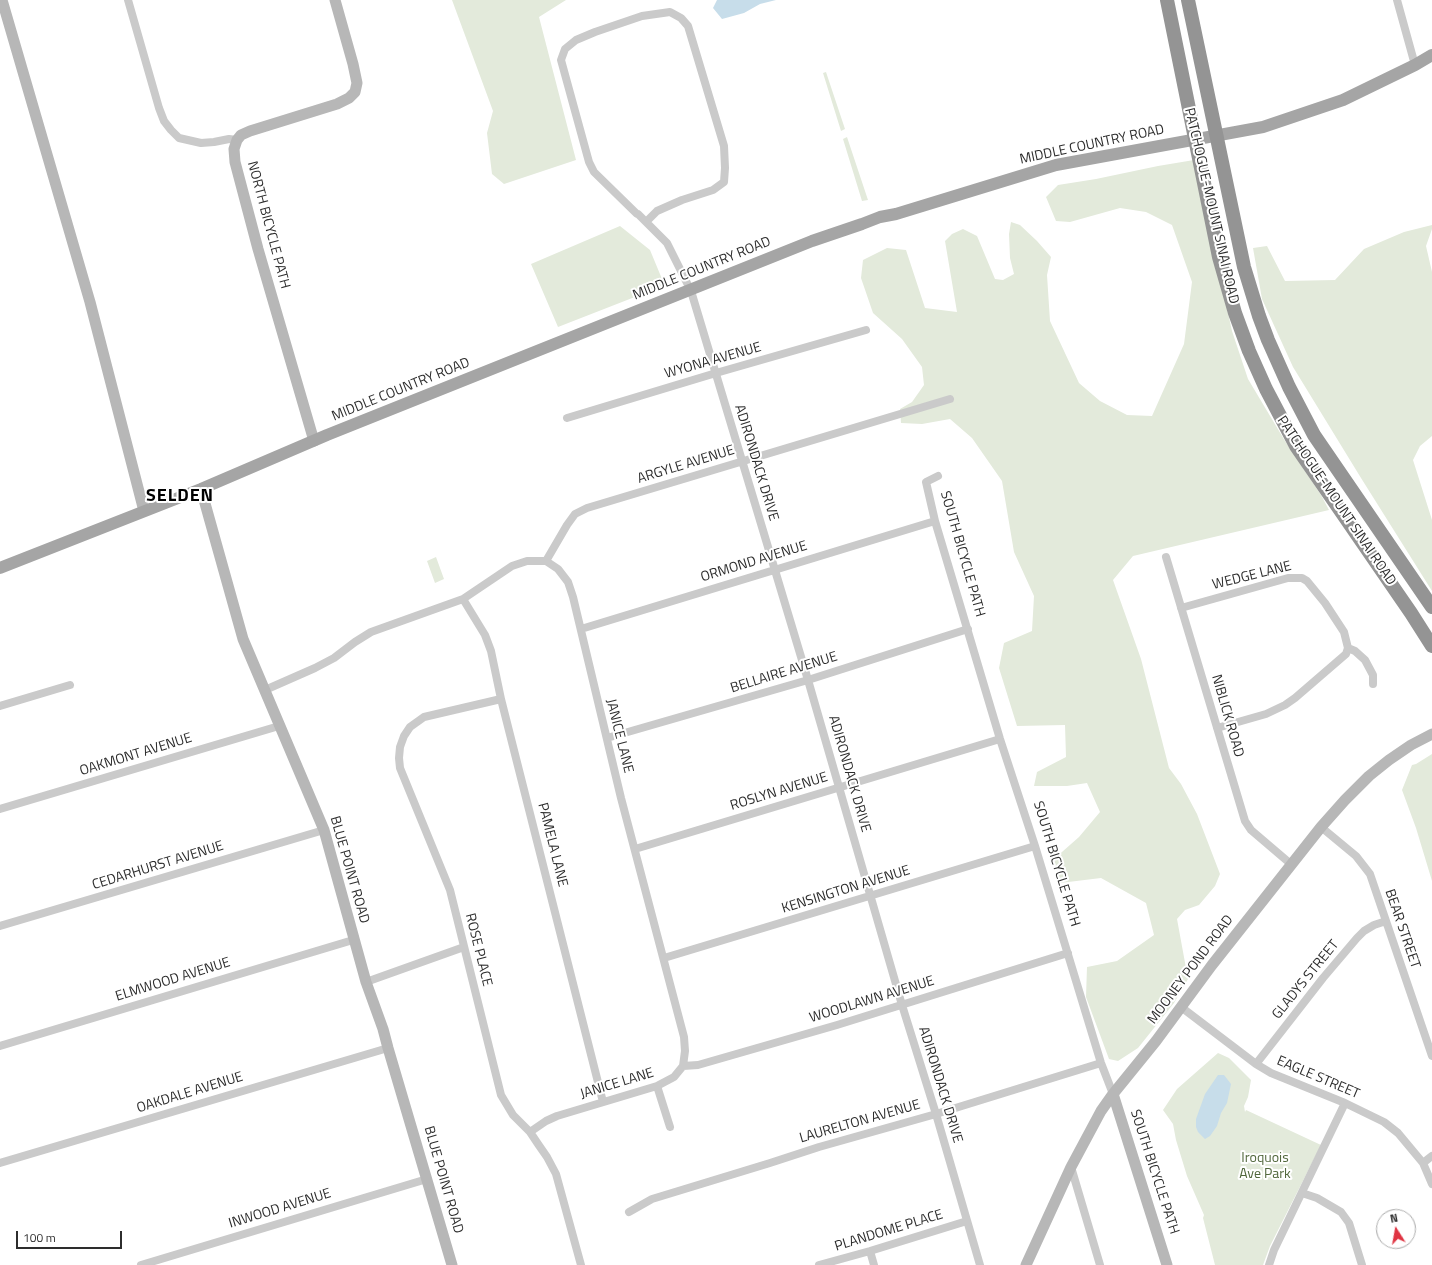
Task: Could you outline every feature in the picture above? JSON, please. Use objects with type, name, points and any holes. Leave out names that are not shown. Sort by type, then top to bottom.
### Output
[{"type":"highway","name":"PATCHOGUE-MOUNT SINAI ROAD","points":[[1167,0],[1224,276],[1241,332],[1266,390],[1287,431],[1308,464],[1400,596],[1432,646]]},
{"type":"highway","name":"PATCHOGUE-MOUNT SINAI ROAD","points":[[1188,0],[1248,280],[1259,316],[1278,364],[1314,435],[1432,607]]},
{"type":"main road","name":"MIDDLE COUNTRY ROAD","points":[[0,568],[201,489],[314,441],[812,241],[880,217],[896,214],[1056,165],[1263,127],[1343,100],[1415,65],[1432,55]]},
{"type":"street","points":[[2,0],[90,302],[144,511]]},
{"type":"street","points":[[128,0],[164,121],[180,138],[201,143],[229,139],[237,140],[241,135],[250,131],[337,104],[349,98],[355,92],[357,83],[353,64],[335,0]]},
{"type":"street","points":[[1397,0],[1415,65]]},
{"type":"street","name":"ADIRONDACK DRIVE","points":[[646,222],[657,211],[682,200],[713,190],[724,182],[724,146],[688,26],[681,18],[670,12],[642,16],[576,40],[565,49],[561,60],[589,162],[594,172],[667,243],[691,290],[808,680],[872,896],[902,1005],[936,1114],[980,1265]]},
{"type":"street","name":"NORTH BICYCLE PATH","points":[[237,140],[234,149],[235,162],[258,249],[314,441]]},
{"type":"street","name":"WYONA AVENUE","points":[[567,418],[866,330]]},
{"type":"street","name":"ARGYLE AVENUE","points":[[546,561],[575,514],[587,508],[950,399]]},
{"type":"street","name":"SOUTH BICYCLE PATH","points":[[938,476],[926,482],[935,521],[1000,738],[1035,846],[1101,1063],[1113,1094],[1167,1265]]},
{"type":"street","name":"BLUE POINT ROAD","points":[[201,489],[243,639],[324,830],[366,982],[384,1029],[388,1048],[452,1265]]},
{"type":"street","name":"ORMOND AVENUE","points":[[581,629],[935,521]]},
{"type":"street","name":"NIBLICK ROAD","points":[[1166,557],[1245,821],[1251,830],[1292,865]]},
{"type":"street","points":[[265,690],[334,658],[371,632],[463,599],[512,566],[527,561],[546,561]]},
{"type":"street","name":"JANICE LANE","points":[[530,1132],[546,1120],[657,1086],[674,1077],[683,1066],[685,1051],[684,1037],[621,798],[581,629],[568,582],[558,569],[546,561]]},
{"type":"street","name":"WEDGE LANE","points":[[1182,608],[1288,578],[1302,578],[1307,581],[1325,603],[1344,632],[1348,648]]},
{"type":"street","name":"PAMELA LANE","points":[[463,599],[485,635],[491,652],[501,699],[603,1102]]},
{"type":"street","name":"BELLAIRE AVENUE","points":[[607,738],[808,680],[968,629]]},
{"type":"street","points":[[1217,728],[1266,714],[1285,705],[1346,654],[1348,648],[1355,651],[1365,660],[1373,675],[1373,684]]},
{"type":"street","points":[[0,706],[70,685]]},
{"type":"street","name":"ROSE PLACE","points":[[501,699],[424,717],[410,726],[400,747],[400,768],[450,890],[501,1095],[513,1115],[530,1132],[547,1156],[556,1174],[581,1265]]},
{"type":"street","name":"OAKMONT AVENUE","points":[[0,809],[279,726]]},
{"type":"street","name":"MOONEY POND ROAD","points":[[1026,1265],[1071,1167],[1101,1111],[1113,1094],[1156,1041],[1246,921],[1321,827],[1345,800],[1379,768],[1400,752],[1432,734]]},
{"type":"street","name":"ROSLYN AVENUE","points":[[635,849],[1000,738]]},
{"type":"street","name":"BEAR STREET","points":[[1321,827],[1356,856],[1370,874],[1432,1056]]},
{"type":"street","name":"CEDARHURST AVENUE","points":[[0,926],[324,830]]},
{"type":"street","name":"KENSINGTON AVENUE","points":[[664,958],[1035,846]]},
{"type":"street","name":"GLADYS STREET","points":[[1256,1064],[1323,978],[1357,938],[1374,925],[1386,921]]},
{"type":"street","name":"ELMWOOD AVENUE","points":[[0,1046],[354,940]]},
{"type":"street","points":[[366,982],[464,947]]},
{"type":"street","name":"WOODLAWN AVENUE","points":[[683,1066],[698,1065],[902,1005],[1068,953]]},
{"type":"street","name":"EAGLE STREET","points":[[1181,1007],[1256,1064],[1271,1073],[1384,1122],[1398,1133],[1423,1163],[1432,1184]]},
{"type":"street","name":"OAKDALE AVENUE","points":[[0,1163],[388,1048]]},
{"type":"street","name":"LAURELTON AVENUE","points":[[629,1212],[652,1199],[819,1147],[936,1114],[1101,1063]]},
{"type":"street","points":[[657,1086],[670,1127]]},
{"type":"street","points":[[1269,1265],[1274,1250],[1345,1104]]},
{"type":"street","points":[[1423,1163],[1432,1156]]},
{"type":"street","points":[[1071,1167],[1100,1265]]},
{"type":"street","name":"INWOOD AVENUE","points":[[141,1265],[427,1179]]},
{"type":"street","points":[[1302,1193],[1317,1198],[1340,1212],[1349,1223],[1362,1265]]},
{"type":"street","name":"PLANDOME PLACE","points":[[818,1265],[870,1251],[967,1221]]},
{"type":"street","points":[[870,1251],[874,1265]]},
{"type":"green space","points":[[452,0],[566,0],[539,17],[576,160],[504,184],[492,174],[487,133],[493,111]]},
{"type":"green space","points":[[826,72],[845,129],[841,131],[823,73]]},
{"type":"green space","points":[[847,137],[868,200],[862,201],[843,139]]},
{"type":"green space","points":[[1194,160],[1232,331],[1248,379],[1329,510],[1133,556],[1113,580],[1141,659],[1169,768],[1181,784],[1197,814],[1220,874],[1215,886],[1199,905],[1185,910],[1177,919],[1188,979],[1174,1003],[1138,1048],[1118,1061],[1109,1059],[1086,997],[1087,967],[1117,961],[1154,935],[1146,903],[1101,878],[1060,883],[1054,859],[1079,837],[1100,812],[1087,783],[1067,786],[1034,786],[1037,772],[1066,757],[1065,725],[1017,726],[999,668],[1004,643],[1032,631],[1034,596],[1014,552],[1002,481],[972,438],[950,419],[922,424],[901,423],[900,409],[912,402],[924,385],[922,367],[902,339],[873,313],[861,278],[863,260],[887,248],[906,250],[925,308],[957,312],[945,241],[952,234],[963,229],[977,236],[995,279],[1003,280],[1014,274],[1010,258],[1009,234],[1011,222],[1020,225],[1051,257],[1047,275],[1050,321],[1079,383],[1100,401],[1127,415],[1152,416],[1184,344],[1192,282],[1172,225],[1146,212],[1120,208],[1070,222],[1056,221],[1046,197],[1058,185]]},
{"type":"green space","points":[[1432,225],[1426,246],[1432,272],[1432,436],[1420,446],[1413,460],[1432,520],[1432,591],[1293,367],[1262,299],[1253,248],[1267,246],[1285,281],[1335,280],[1364,249],[1404,232]]},
{"type":"green space","points":[[620,226],[650,250],[662,279],[663,286],[558,327],[531,264]]},
{"type":"green space","points":[[436,557],[444,579],[435,583],[427,561]]},
{"type":"green space","points":[[1432,754],[1432,881],[1416,828],[1402,790],[1412,765]]},
{"type":"green space","name":"Iroquois Ave Park","points":[[1218,1053],[1229,1058],[1251,1080],[1248,1097],[1244,1106],[1245,1112],[1246,1110],[1321,1145],[1270,1246],[1263,1265],[1215,1265],[1203,1218],[1204,1215],[1187,1176],[1176,1140],[1173,1124],[1163,1110],[1177,1089]]},
{"type":"water","points":[[717,0],[776,0],[760,4],[744,13],[722,19],[713,8]]},
{"type":"water","points":[[1218,1075],[1224,1075],[1231,1084],[1227,1103],[1221,1113],[1217,1126],[1210,1136],[1205,1139],[1198,1132],[1196,1127],[1196,1119],[1205,1094]]},
{"type":"district","name":"SELDEN","points":[[180,497]]}]
